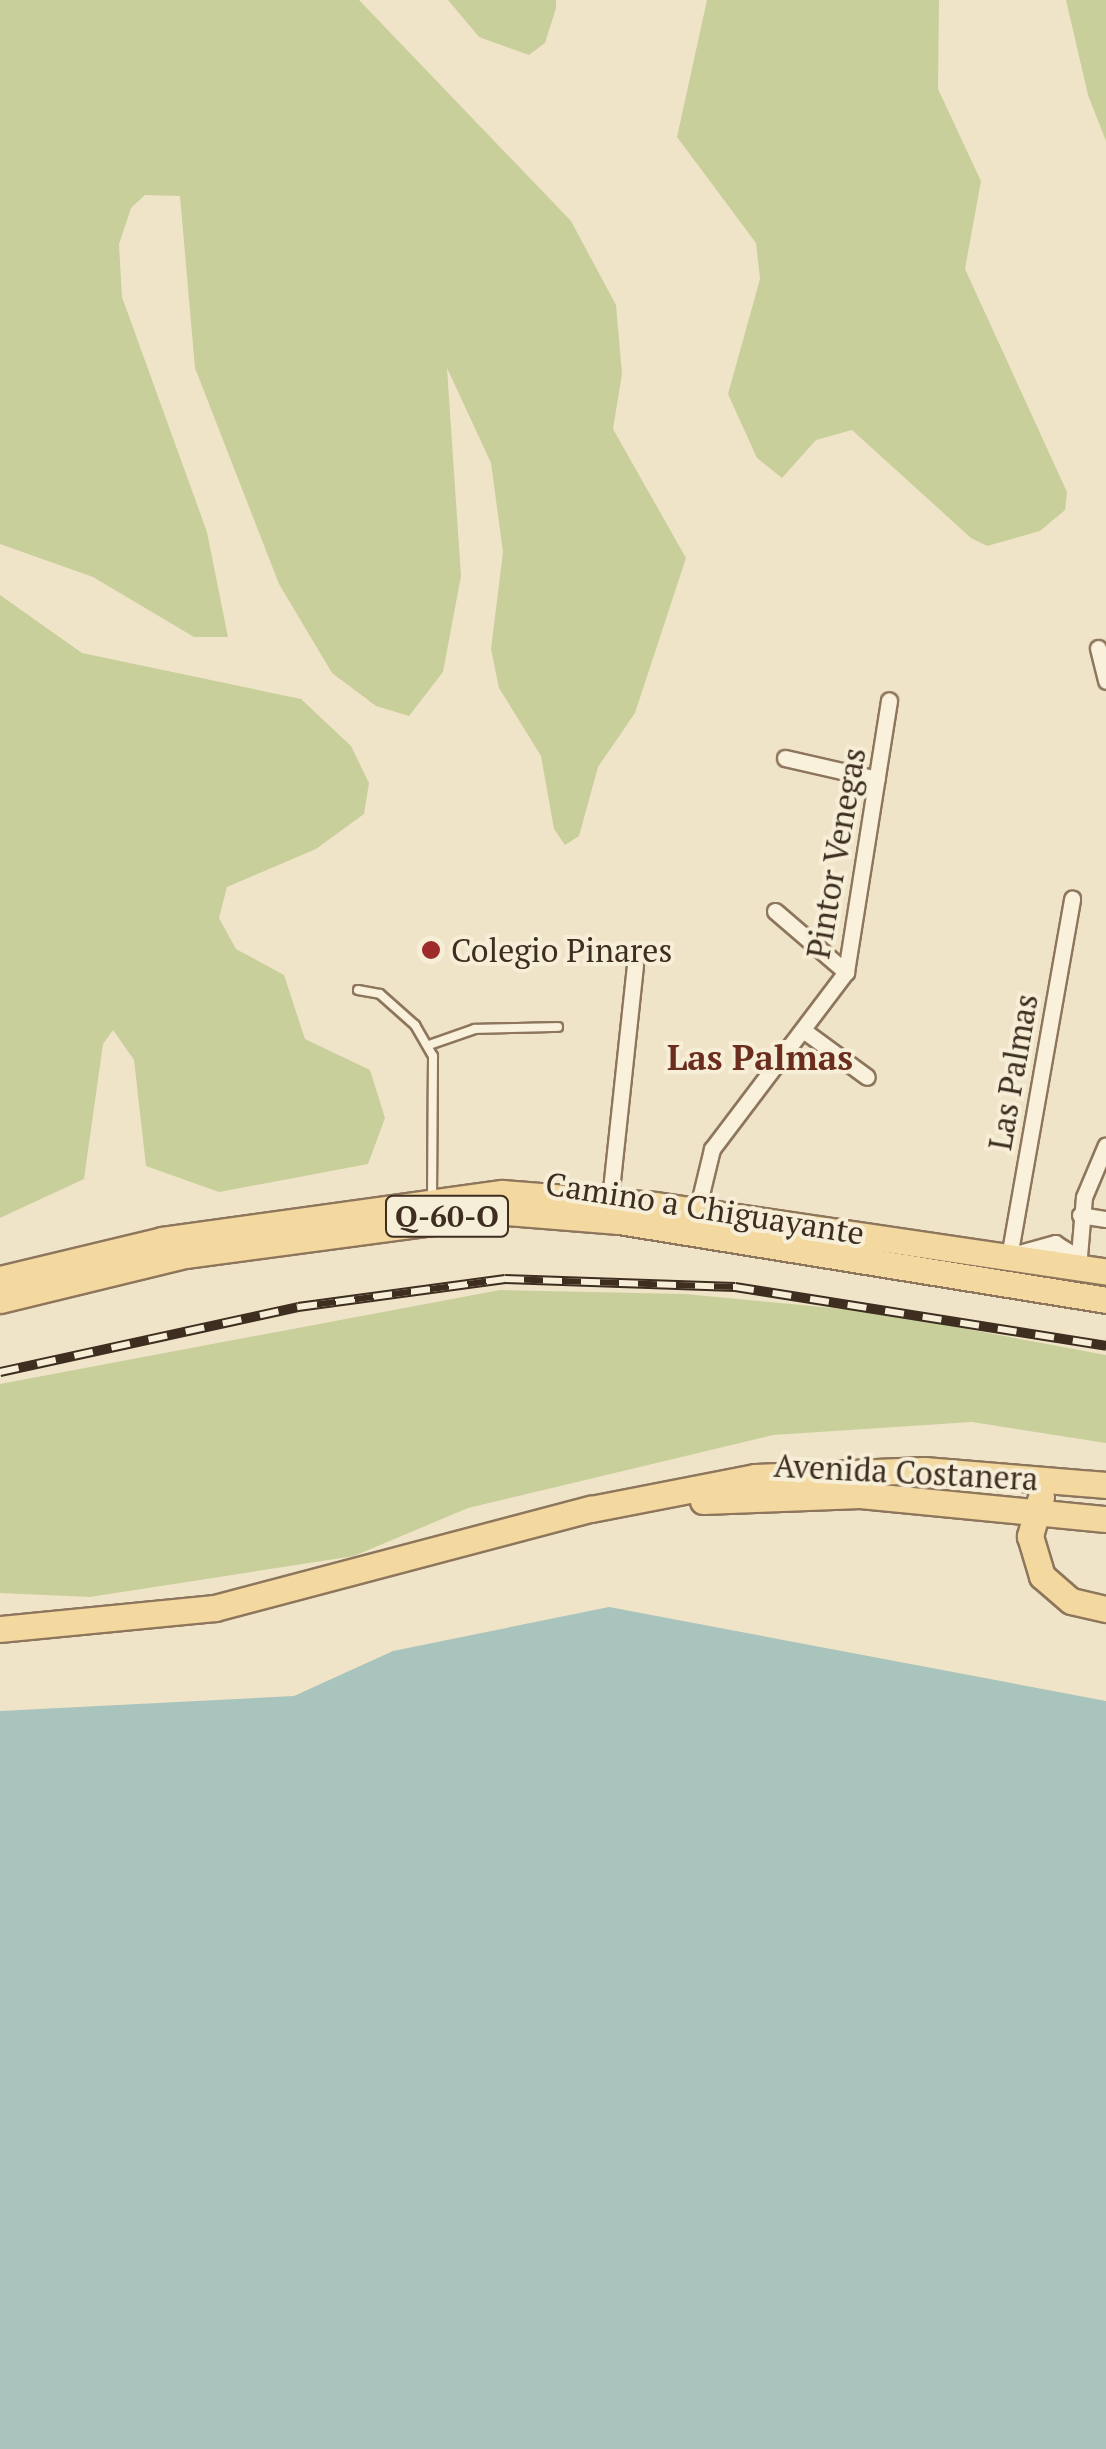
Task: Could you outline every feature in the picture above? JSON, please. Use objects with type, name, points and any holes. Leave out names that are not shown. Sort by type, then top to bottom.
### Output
[{"type":"main road","name":"Camino a Chiguayante","points":[[0,1279],[162,1240],[432,1198],[610,1199],[1009,1257],[1078,1263],[1106,1272]]},
{"type":"main road","name":"Camino a Chiguayante","points":[[0,1300],[185,1255],[507,1212],[619,1222],[1106,1300]]},
{"type":"main road","points":[[1036,1290],[1078,1263]]},
{"type":"main road","name":"Avenida Costanera","points":[[0,1629],[215,1608],[526,1528],[782,1474],[1058,1479],[1106,1485]]},
{"type":"main road","points":[[1058,1479],[1033,1510],[1031,1544],[1042,1576],[1071,1602],[1106,1609]]},
{"type":"main road","name":"Avenida Costanera","points":[[526,1528],[794,1495],[1033,1510],[1106,1519]]},
{"type":"street","points":[[1098,648],[1106,680]]},
{"type":"street","name":"Pintor Venegas","points":[[697,1211],[712,1149],[846,972],[889,700]]},
{"type":"street","points":[[785,758],[877,779]]},
{"type":"street","name":"Las Palmas","points":[[1009,1257],[1072,898]]},
{"type":"street","points":[[775,911],[846,972]]},
{"type":"street","points":[[610,1199],[635,965]]},
{"type":"street","points":[[803,1030],[867,1077]]},
{"type":"street","points":[[1009,1257],[1061,1244],[1080,1215],[1106,1145]]},
{"type":"street","points":[[1080,1215],[1106,1219]]},
{"type":"street","points":[[1078,1263],[1080,1215]]},
{"type":"street","points":[[1061,1244],[1078,1263]]},
{"type":"lane","points":[[358,990],[380,994],[429,1045],[438,1100],[432,1198]]},
{"type":"lane","points":[[429,1045],[475,1029],[558,1027]]},
{"type":"green space","points":[[0,0],[359,0],[571,221],[616,305],[622,374],[613,429],[686,558],[635,713],[598,767],[579,836],[565,845],[554,829],[541,756],[499,688],[491,649],[503,552],[491,463],[447,368],[461,576],[443,672],[409,716],[376,706],[332,673],[279,584],[195,368],[180,196],[145,195],[131,208],[119,244],[122,297],[207,532],[228,637],[194,637],[93,577],[0,544]]},
{"type":"green space","points":[[448,0],[556,0],[556,8],[545,43],[529,55],[479,37]]},
{"type":"green space","points":[[707,0],[939,0],[938,89],[981,181],[965,269],[1067,492],[1065,510],[1040,531],[987,546],[971,538],[852,430],[816,440],[782,478],[757,458],[728,394],[760,279],[756,243],[677,137]]},
{"type":"green space","points":[[1066,0],[1106,0],[1106,141],[1088,95]]},
{"type":"green space","points":[[0,595],[82,653],[301,699],[351,746],[369,783],[364,814],[316,849],[227,887],[219,918],[236,949],[284,975],[305,1039],[370,1070],[385,1118],[368,1164],[219,1192],[146,1166],[134,1060],[113,1030],[103,1044],[84,1179],[0,1218]]},
{"type":"green space","points":[[500,1290],[685,1294],[875,1312],[1106,1355],[1106,1443],[972,1422],[773,1435],[468,1508],[354,1556],[90,1597],[0,1593],[0,1384]]},
{"type":"water","points":[[609,1607],[1106,1701],[1106,2449],[0,2449],[0,1711],[294,1696],[393,1651]]},
{"type":"railway","points":[[0,1372],[298,1307],[505,1279],[735,1287],[1106,1346]]},
{"type":"place","name":"Colegio Pinares","points":[[431,950]]},
{"type":"district","name":"Las Palmas","points":[[760,1057]]}]
